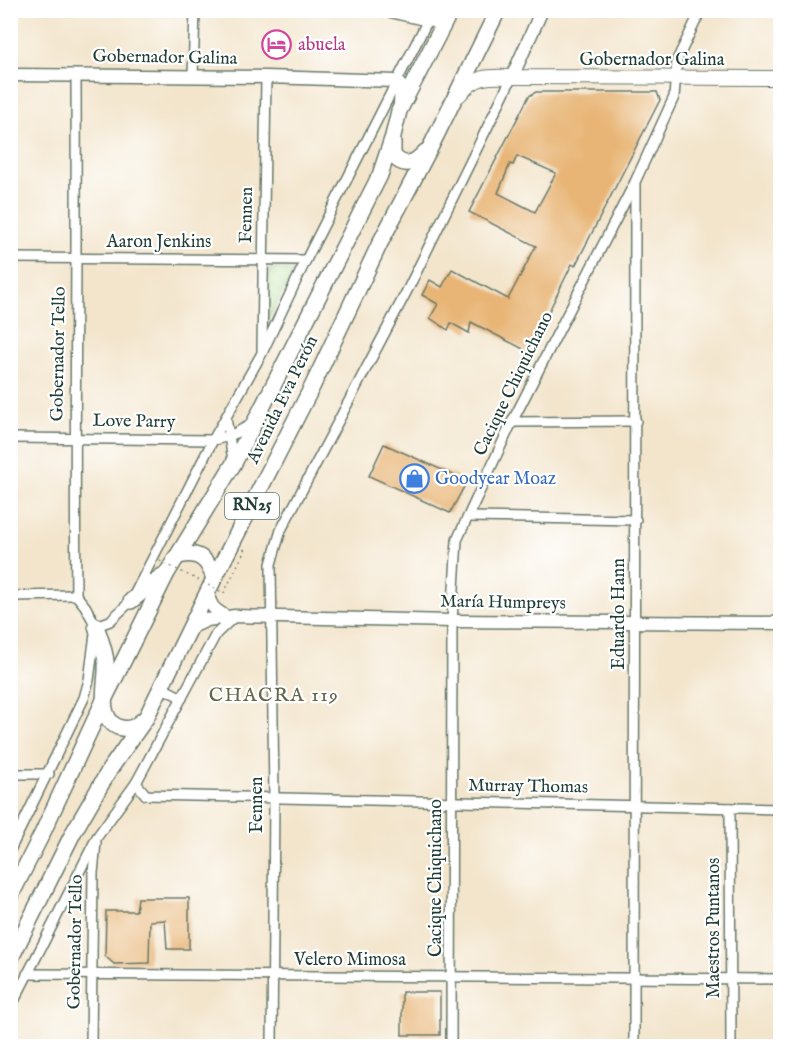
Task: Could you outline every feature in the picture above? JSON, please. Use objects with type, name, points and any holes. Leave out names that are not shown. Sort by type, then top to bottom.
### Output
[{"type":"main road","name":"Avenida Eva Perón","points":[[10,897],[42,834],[164,567],[176,557],[234,463],[380,175],[399,111],[442,18],[451,10]]},
{"type":"main road","name":"Avenida Eva Perón","points":[[10,960],[73,833],[110,768],[146,718],[190,628],[216,588],[380,243],[498,10]]},
{"type":"main road","points":[[452,102],[470,83],[488,76],[482,70],[479,62],[481,45]]},
{"type":"main road","name":"Gobernador Galina","points":[[488,76],[780,78]]},
{"type":"main road","points":[[393,136],[393,155],[405,164],[415,162],[431,146]]},
{"type":"main road","points":[[176,557],[185,554],[195,555],[204,560],[211,567],[216,588]]},
{"type":"main road","points":[[131,601],[164,567]]},
{"type":"main road","points":[[96,626],[106,660],[105,698],[108,718],[116,726],[127,729],[133,728],[146,718]]},
{"type":"street","points":[[193,76],[195,10]]},
{"type":"street","points":[[380,10],[427,22],[442,18]]},
{"type":"street","points":[[96,626],[110,621],[131,601],[213,440],[262,353],[306,260],[433,10]]},
{"type":"street","points":[[512,77],[542,10]]},
{"type":"street","name":"Cacique Chiquichano","points":[[452,1047],[452,621],[457,540],[512,422],[635,182],[674,97],[677,60],[701,10]]},
{"type":"street","points":[[427,22],[442,18]]},
{"type":"street","name":"Gobernador Galina","points":[[10,75],[266,77],[396,81]]},
{"type":"street","name":"Gobernador Tello","points":[[75,595],[76,75]]},
{"type":"street","name":"Fennen","points":[[262,353],[266,77]]},
{"type":"street","name":"Fennen","points":[[272,1047],[274,797],[271,564],[281,530],[409,287],[512,77]]},
{"type":"street","points":[[396,81],[401,86],[402,95],[399,111]]},
{"type":"street","name":"Eduardo Hann","points":[[634,1047],[635,182]]},
{"type":"street","name":"Aaron Jenkins","points":[[10,258],[306,260]]},
{"type":"street","points":[[226,418],[234,463]]},
{"type":"street","points":[[512,422],[636,421]]},
{"type":"street","name":"Love Parry","points":[[10,438],[213,440],[230,436],[254,423]]},
{"type":"street","points":[[469,517],[636,520]]},
{"type":"street","points":[[10,1009],[97,837],[136,783],[216,634],[230,616],[212,608],[208,601],[216,588]]},
{"type":"street","points":[[10,596],[75,595],[85,606],[96,626],[89,680],[84,698],[10,850]]},
{"type":"street","name":"María Humpreys","points":[[190,628],[207,620],[230,616],[452,621],[780,623]]},
{"type":"street","points":[[161,687],[182,698]]},
{"type":"street","points":[[10,774],[49,774]]},
{"type":"street","name":"Murray Thomas","points":[[136,783],[146,795],[780,809]]},
{"type":"street","name":"Maestros Puntanos","points":[[730,808],[731,1047]]},
{"type":"street","name":"Gobernador Tello","points":[[91,1047],[93,873],[97,837]]},
{"type":"street","name":"Velero Mimosa","points":[[27,974],[780,979]]},
{"type":"path","points":[[164,567],[216,588]]},
{"type":"green space","points":[[270,268],[294,271],[268,320]]},
{"type":"building","points":[[536,92],[657,92],[660,100],[575,266],[572,264],[529,352],[471,322],[469,333],[451,323],[448,330],[430,318],[438,304],[422,295],[430,280],[442,287],[452,269],[508,299],[536,246],[469,212],[529,96]],"holes":[[[517,156],[556,173],[535,212],[498,193],[510,164],[513,165]]]},
{"type":"building","points":[[384,444],[467,481],[450,513],[369,476]]},
{"type":"building","points":[[138,898],[189,898],[189,949],[167,949],[165,920],[150,921],[149,963],[114,964],[105,956],[106,911],[136,911]]},
{"type":"building","points":[[402,992],[440,992],[440,1035],[402,1035]]},
{"type":"place","name":"abuela","points":[[277,45]]},
{"type":"place","name":"Goodyear Moaz","points":[[414,479]]},
{"type":"district","name":"CHACRA 119","points":[[274,695]]}]
